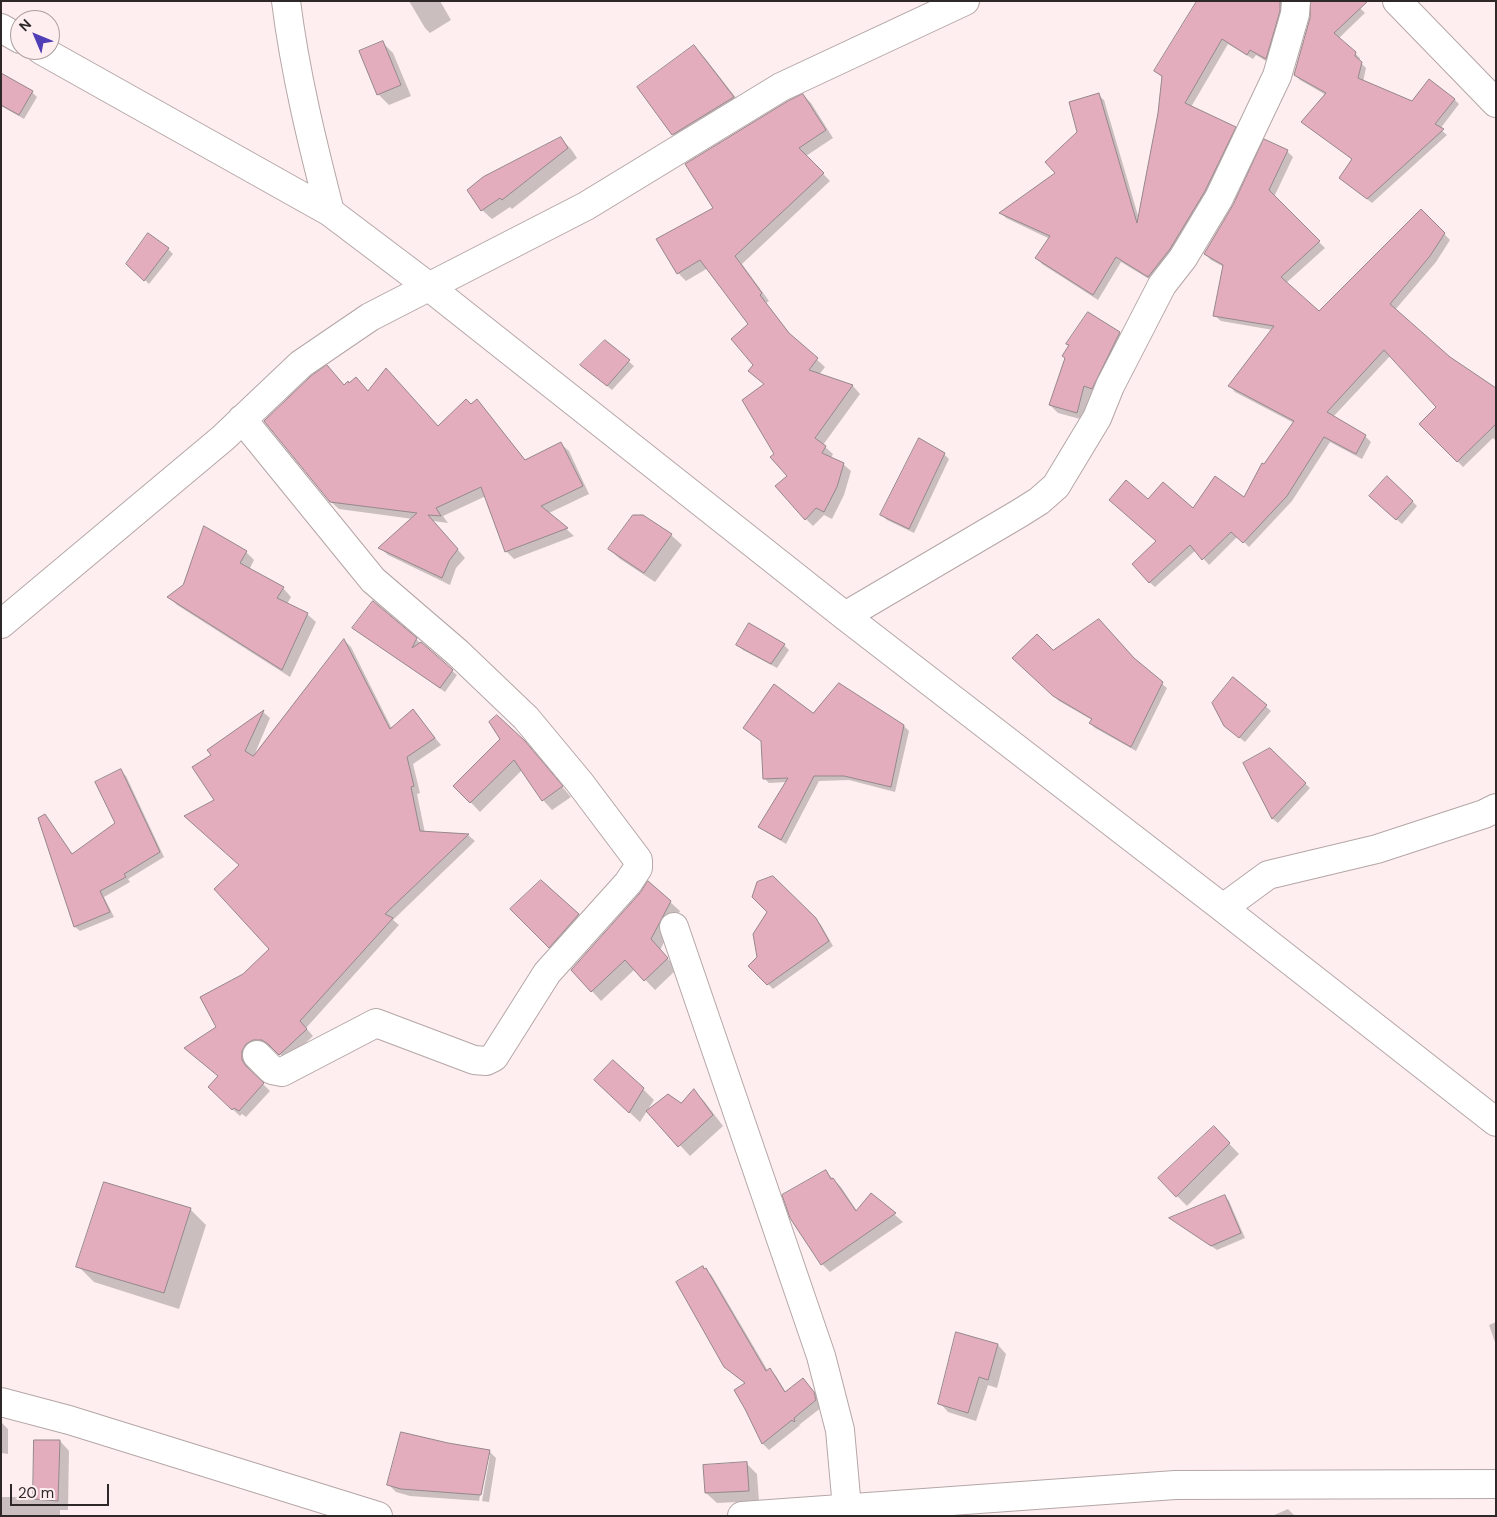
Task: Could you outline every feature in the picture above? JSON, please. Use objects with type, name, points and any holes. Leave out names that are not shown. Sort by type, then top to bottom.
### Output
[{"type":"street","points":[[286,1],[292,54],[314,152],[330,212]]},
{"type":"street","points":[[1,624],[222,438],[302,364],[370,317],[586,206],[781,87],[965,1]]},
{"type":"street","points":[[845,616],[1020,513],[1039,501],[1056,486],[1098,418],[1110,386],[1162,285],[1183,258],[1219,198],[1277,76],[1295,14],[1296,1]]},
{"type":"street","points":[[1397,1],[1496,103]]},
{"type":"street","points":[[58,60],[330,212],[428,286],[845,616],[1223,908],[1494,1124]]},
{"type":"street","points":[[242,419],[374,580],[458,653],[526,718],[580,784],[638,860],[639,864],[636,872],[615,899],[547,972],[494,1057],[486,1061],[474,1060],[376,1023],[282,1072],[272,1070],[257,1055]]},
{"type":"street","points":[[1223,908],[1268,875],[1377,849],[1484,814],[1496,808]]},
{"type":"street","points":[[674,927],[821,1356],[840,1430],[848,1512]]},
{"type":"street","points":[[1,1402],[69,1420],[378,1516]]},
{"type":"street","points":[[742,1516],[848,1512],[1175,1485],[1496,1484]]},
{"type":"building","points":[[1197,1],[1280,1],[1280,11],[1266,59],[1250,50],[1247,55],[1222,39],[1185,103],[1236,127],[1205,191],[1170,249],[1148,277],[1116,257],[1093,295],[1035,258],[1050,236],[999,213],[1055,173],[1045,162],[1077,132],[1069,102],[1099,93],[1137,223],[1158,113],[1162,76],[1154,71]]},
{"type":"building","points":[[1311,1],[1368,1],[1334,33],[1356,52],[1355,56],[1362,62],[1358,78],[1412,101],[1429,79],[1455,99],[1435,124],[1444,129],[1367,199],[1339,178],[1352,159],[1301,122],[1326,93],[1294,75],[1310,18]]},
{"type":"building","points":[[383,41],[401,85],[377,95],[359,51]]},
{"type":"building","points":[[694,45],[734,97],[672,135],[637,87]]},
{"type":"building","points":[[1,73],[33,91],[19,115],[1,105]]},
{"type":"building","points":[[803,94],[826,130],[799,148],[824,173],[735,256],[762,293],[760,295],[789,333],[818,358],[809,370],[853,385],[815,438],[826,446],[822,453],[844,463],[837,487],[824,512],[816,508],[805,520],[775,486],[787,476],[770,457],[774,454],[742,400],[764,384],[748,371],[753,365],[731,339],[748,324],[700,260],[677,274],[656,239],[713,208],[685,164],[788,101]]},
{"type":"building","points":[[561,137],[568,148],[502,200],[500,198],[481,211],[467,190],[483,177]]},
{"type":"building","points":[[1264,139],[1288,150],[1269,190],[1320,241],[1281,277],[1319,311],[1421,209],[1445,233],[1430,256],[1390,304],[1450,357],[1496,388],[1496,424],[1457,462],[1419,424],[1436,407],[1384,350],[1327,412],[1366,435],[1356,454],[1324,437],[1287,496],[1243,543],[1231,532],[1202,560],[1190,545],[1149,583],[1132,564],[1156,541],[1109,500],[1126,480],[1148,499],[1163,482],[1193,508],[1215,476],[1244,497],[1262,463],[1264,464],[1294,421],[1228,386],[1274,326],[1213,316],[1223,265],[1204,254],[1233,205]]},
{"type":"building","points":[[148,233],[169,248],[144,281],[126,264]]},
{"type":"building","points":[[1088,312],[1120,332],[1092,389],[1084,386],[1077,413],[1049,405],[1065,358],[1062,356],[1069,345],[1066,344]]},
{"type":"building","points":[[605,340],[630,360],[607,386],[580,365]]},
{"type":"building","points":[[327,365],[344,385],[356,377],[368,391],[386,368],[438,426],[466,399],[471,404],[477,399],[525,460],[561,442],[583,486],[541,506],[568,528],[505,552],[481,487],[436,508],[441,516],[428,515],[458,549],[449,561],[442,578],[378,548],[417,513],[330,502],[264,421],[311,376]]},
{"type":"building","points":[[919,438],[945,453],[909,529],[880,515]]},
{"type":"building","points":[[1387,476],[1413,501],[1396,520],[1369,496]]},
{"type":"building","points":[[633,515],[643,515],[672,534],[644,573],[608,549]]},
{"type":"building","points":[[204,526],[247,551],[240,563],[284,587],[277,598],[308,613],[282,670],[167,597],[183,585]]},
{"type":"building","points":[[373,601],[417,638],[412,648],[421,642],[453,670],[440,688],[352,628]]},
{"type":"building","points":[[1099,619],[1134,658],[1163,682],[1131,747],[1089,723],[1092,719],[1053,696],[1012,658],[1037,634],[1053,650]]},
{"type":"building","points":[[749,623],[785,644],[771,664],[736,645]]},
{"type":"building","points":[[344,639],[390,729],[413,709],[435,738],[407,757],[414,786],[411,787],[420,831],[469,834],[385,914],[393,918],[300,1021],[307,1029],[279,1055],[262,1040],[253,1040],[246,1044],[242,1051],[242,1060],[264,1083],[239,1111],[234,1108],[232,1110],[208,1087],[218,1076],[184,1048],[216,1027],[200,997],[243,974],[269,949],[214,889],[239,865],[184,816],[214,800],[192,767],[211,755],[207,750],[264,710],[245,751],[253,756]]},
{"type":"building","points":[[1233,677],[1267,705],[1239,738],[1224,726],[1212,703]]},
{"type":"building","points":[[839,683],[904,725],[891,787],[844,776],[814,776],[781,840],[758,827],[788,778],[763,779],[761,741],[743,728],[774,684],[813,713]]},
{"type":"building","points":[[497,715],[525,741],[563,786],[542,801],[514,760],[470,803],[453,786],[500,739],[489,722]]},
{"type":"building","points":[[1270,748],[1306,783],[1272,819],[1243,763]]},
{"type":"building","points":[[121,769],[160,852],[124,874],[126,877],[100,891],[110,912],[74,927],[38,818],[45,814],[72,854],[115,823],[95,782]]},
{"type":"building","points":[[773,876],[816,918],[829,941],[767,985],[748,966],[757,957],[753,934],[767,912],[752,897],[757,882]]},
{"type":"building","points":[[541,880],[579,914],[549,948],[510,909]]},
{"type":"building","points":[[648,881],[671,901],[651,939],[668,958],[644,981],[625,960],[591,992],[571,970],[640,893]]},
{"type":"building","points":[[613,1060],[644,1088],[629,1113],[594,1080]]},
{"type":"building","points":[[694,1089],[713,1115],[678,1147],[646,1111],[668,1094],[681,1103]]},
{"type":"building","points":[[1214,1126],[1230,1143],[1176,1197],[1158,1178]]},
{"type":"building","points":[[826,1170],[856,1211],[871,1193],[896,1213],[821,1265],[790,1218],[782,1195]]},
{"type":"building","points":[[104,1182],[191,1208],[164,1293],[76,1267]]},
{"type":"building","points":[[1225,1195],[1241,1233],[1211,1246],[1169,1218]]},
{"type":"building","points":[[703,1266],[704,1269],[706,1268],[766,1371],[770,1368],[785,1392],[803,1378],[814,1392],[816,1400],[794,1418],[794,1422],[792,1420],[762,1444],[734,1390],[745,1383],[724,1367],[676,1282]]},
{"type":"building","points":[[956,1332],[998,1344],[988,1380],[979,1377],[968,1413],[938,1404]]},
{"type":"building","points":[[401,1432],[490,1450],[481,1495],[401,1489],[387,1485]]},
{"type":"building","points":[[34,1440],[60,1440],[58,1501],[33,1499]]},
{"type":"building","points":[[747,1462],[749,1491],[705,1493],[703,1465]]}]
